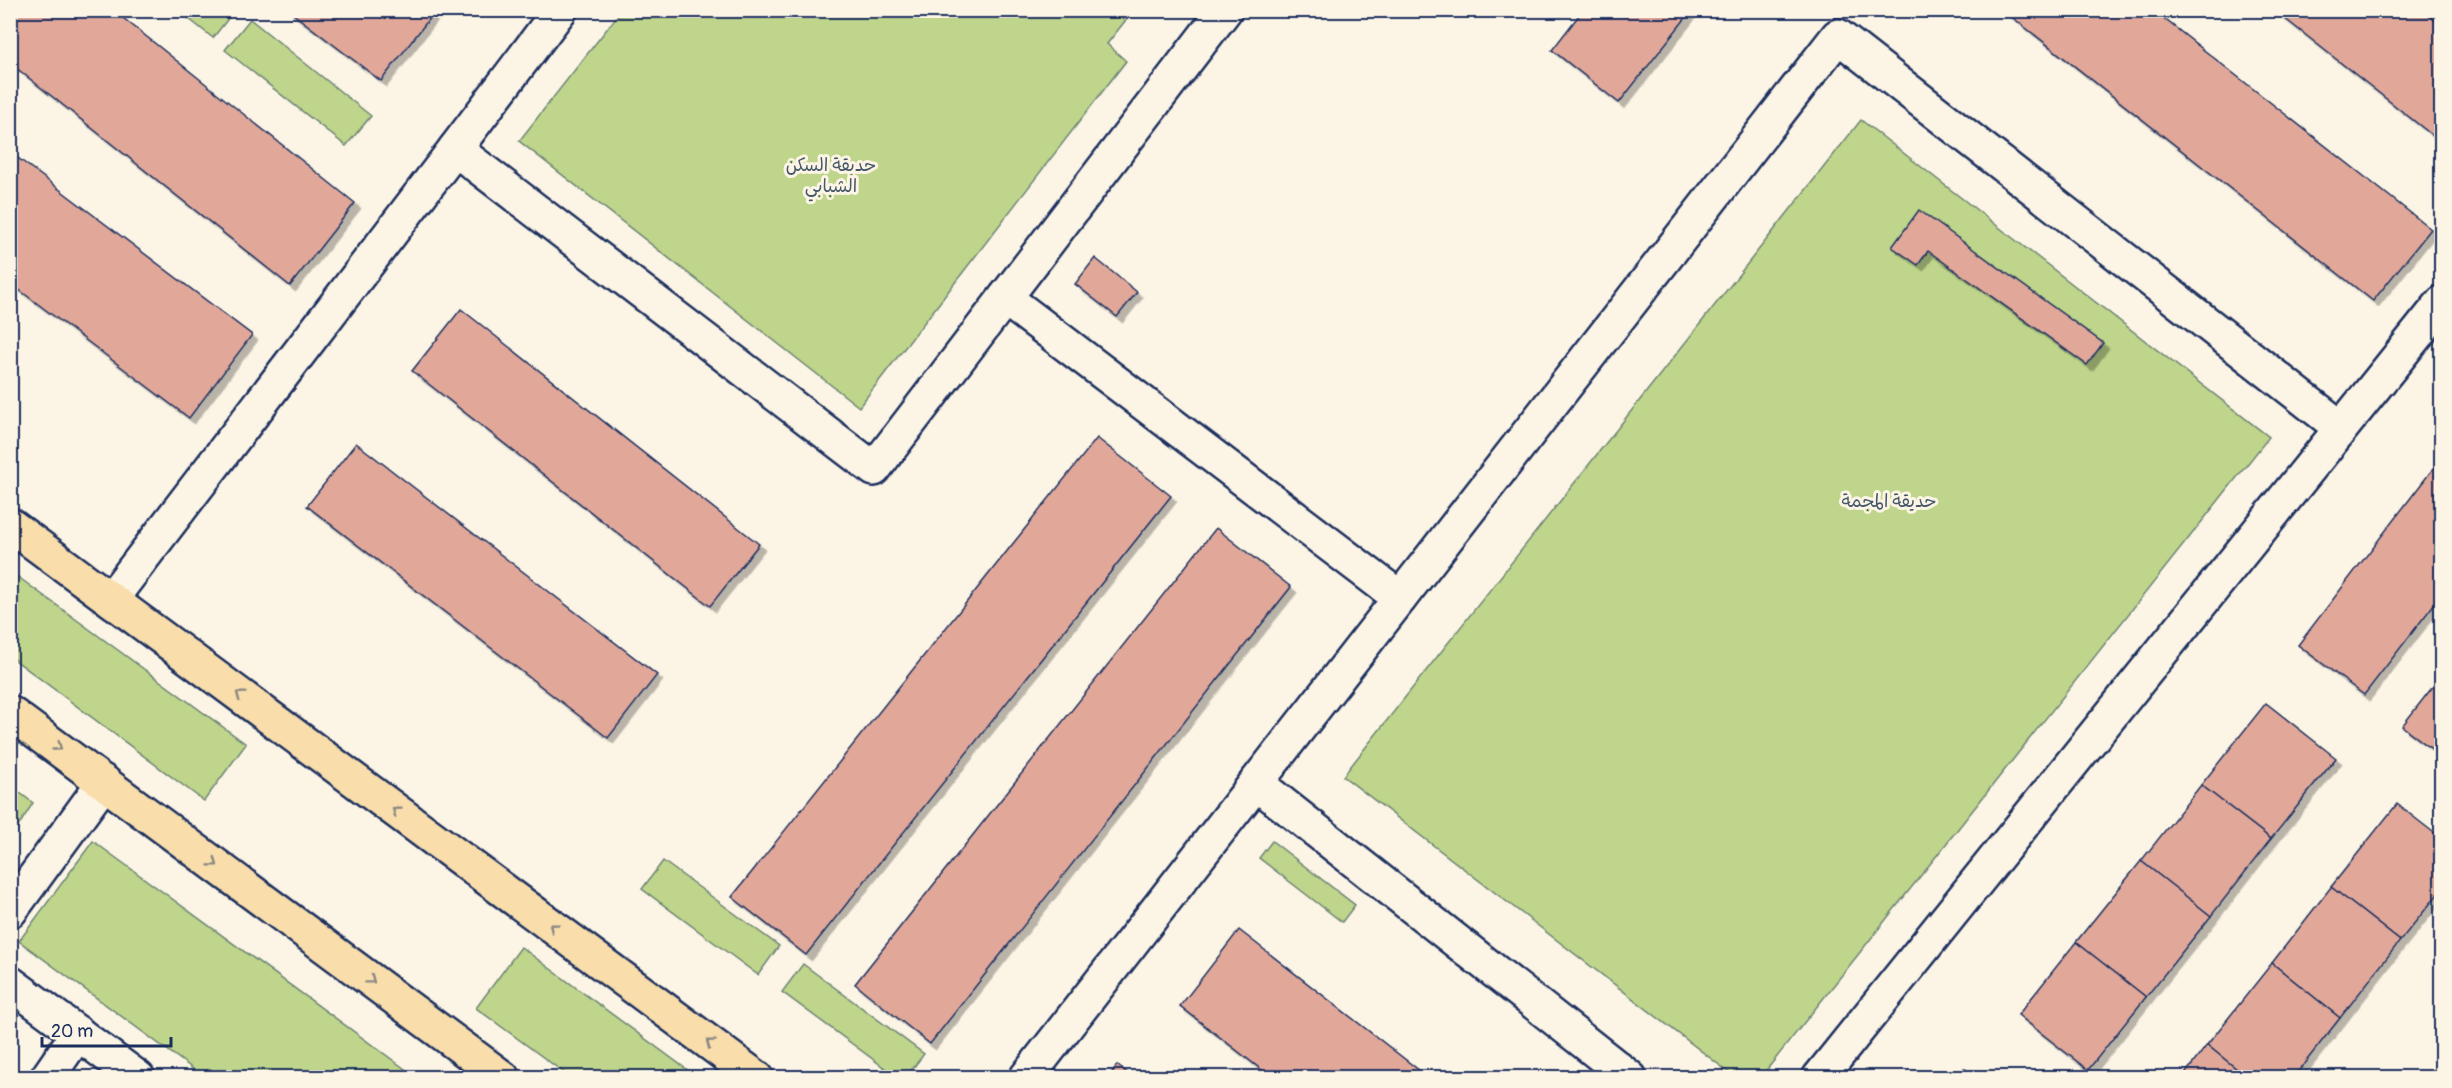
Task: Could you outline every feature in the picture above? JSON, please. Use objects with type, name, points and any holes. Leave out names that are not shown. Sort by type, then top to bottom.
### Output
[{"type":"main road","points":[[10,525],[757,1077]]},
{"type":"main road","points":[[10,713],[502,1077]]},
{"type":"street","points":[[111,599],[560,10]]},
{"type":"street","points":[[455,149],[874,469],[1225,10]]},
{"type":"street","points":[[1026,1077],[1838,36],[2341,428]]},
{"type":"street","points":[[1005,298],[1400,598]]},
{"type":"street","points":[[1819,1077],[2442,303]]},
{"type":"street","points":[[10,911],[104,782]]},
{"type":"street","points":[[1256,783],[1630,1077]]},
{"type":"street","points":[[10,983],[138,1077]]},
{"type":"street","points":[[47,1077],[78,1033]]},
{"type":"green space","points":[[234,10],[213,38],[179,11]]},
{"type":"green space","name":"حدبقة السكن الشبابي","points":[[621,11],[1133,11],[1107,44],[1126,61],[859,407],[519,141]]},
{"type":"green space","points":[[250,19],[371,116],[346,146],[225,50]]},
{"type":"green space","name":"حديقة المجمة","points":[[1861,120],[2269,437],[1761,1077],[1735,1077],[1343,776]]},
{"type":"green space","points":[[10,571],[246,744],[204,801],[11,657]]},
{"type":"green space","points":[[11,786],[33,803],[11,838]]},
{"type":"green space","points":[[93,841],[416,1077],[204,1077],[19,941]]},
{"type":"green space","points":[[1272,841],[1355,905],[1342,922],[1259,858]]},
{"type":"green space","points":[[663,861],[779,946],[758,975],[642,889]]},
{"type":"green space","points":[[521,947],[697,1077],[570,1077],[476,1008]]},
{"type":"green space","points":[[803,964],[924,1054],[906,1077],[897,1077],[782,992]]},
{"type":"building","points":[[10,10],[113,10],[355,203],[290,286],[10,63]]},
{"type":"building","points":[[288,10],[436,10],[381,81]]},
{"type":"building","points":[[1583,10],[1692,10],[1619,103],[1552,50]]},
{"type":"building","points":[[2003,10],[2153,10],[2431,229],[2373,301]]},
{"type":"building","points":[[2274,10],[2422,10],[2442,26],[2442,143]]},
{"type":"building","points":[[10,152],[252,335],[189,418],[10,283]]},
{"type":"building","points":[[1919,210],[2103,343],[2087,365],[1928,251],[1918,265],[1892,247]]},
{"type":"building","points":[[1095,258],[1137,292],[1117,317],[1075,284]]},
{"type":"building","points":[[461,309],[759,544],[710,606],[412,371]]},
{"type":"building","points":[[1097,438],[1171,496],[806,955],[732,897]]},
{"type":"building","points":[[356,443],[657,675],[608,738],[307,506]]},
{"type":"building","points":[[2442,457],[2442,594],[2364,695],[2298,645]]},
{"type":"building","points":[[1216,528],[1291,587],[930,1044],[855,984]]},
{"type":"building","points":[[2442,675],[2442,757],[2402,726]]},
{"type":"building","points":[[2266,703],[2336,758],[2271,839],[2201,785]]},
{"type":"building","points":[[2201,785],[2271,839],[2211,916],[2141,861]]},
{"type":"building","points":[[2397,804],[2442,839],[2442,889],[2400,941],[2331,887]]},
{"type":"building","points":[[2141,861],[2211,916],[2146,997],[2076,942]]},
{"type":"building","points":[[2331,887],[2400,941],[2340,1018],[2272,963]]},
{"type":"building","points":[[1239,930],[1429,1078],[1272,1078],[1180,1006]]},
{"type":"building","points":[[2076,942],[2146,997],[2088,1070],[2018,1015]]},
{"type":"building","points":[[2272,963],[2340,1018],[2293,1078],[2248,1078],[2207,1045]]},
{"type":"building","points":[[2207,1045],[2248,1078],[2182,1078]]},
{"type":"building","points":[[1117,1065],[1134,1078],[1108,1078]]},
{"type":"building","points":[[1964,1068],[1977,1078],[1957,1078]]}]
